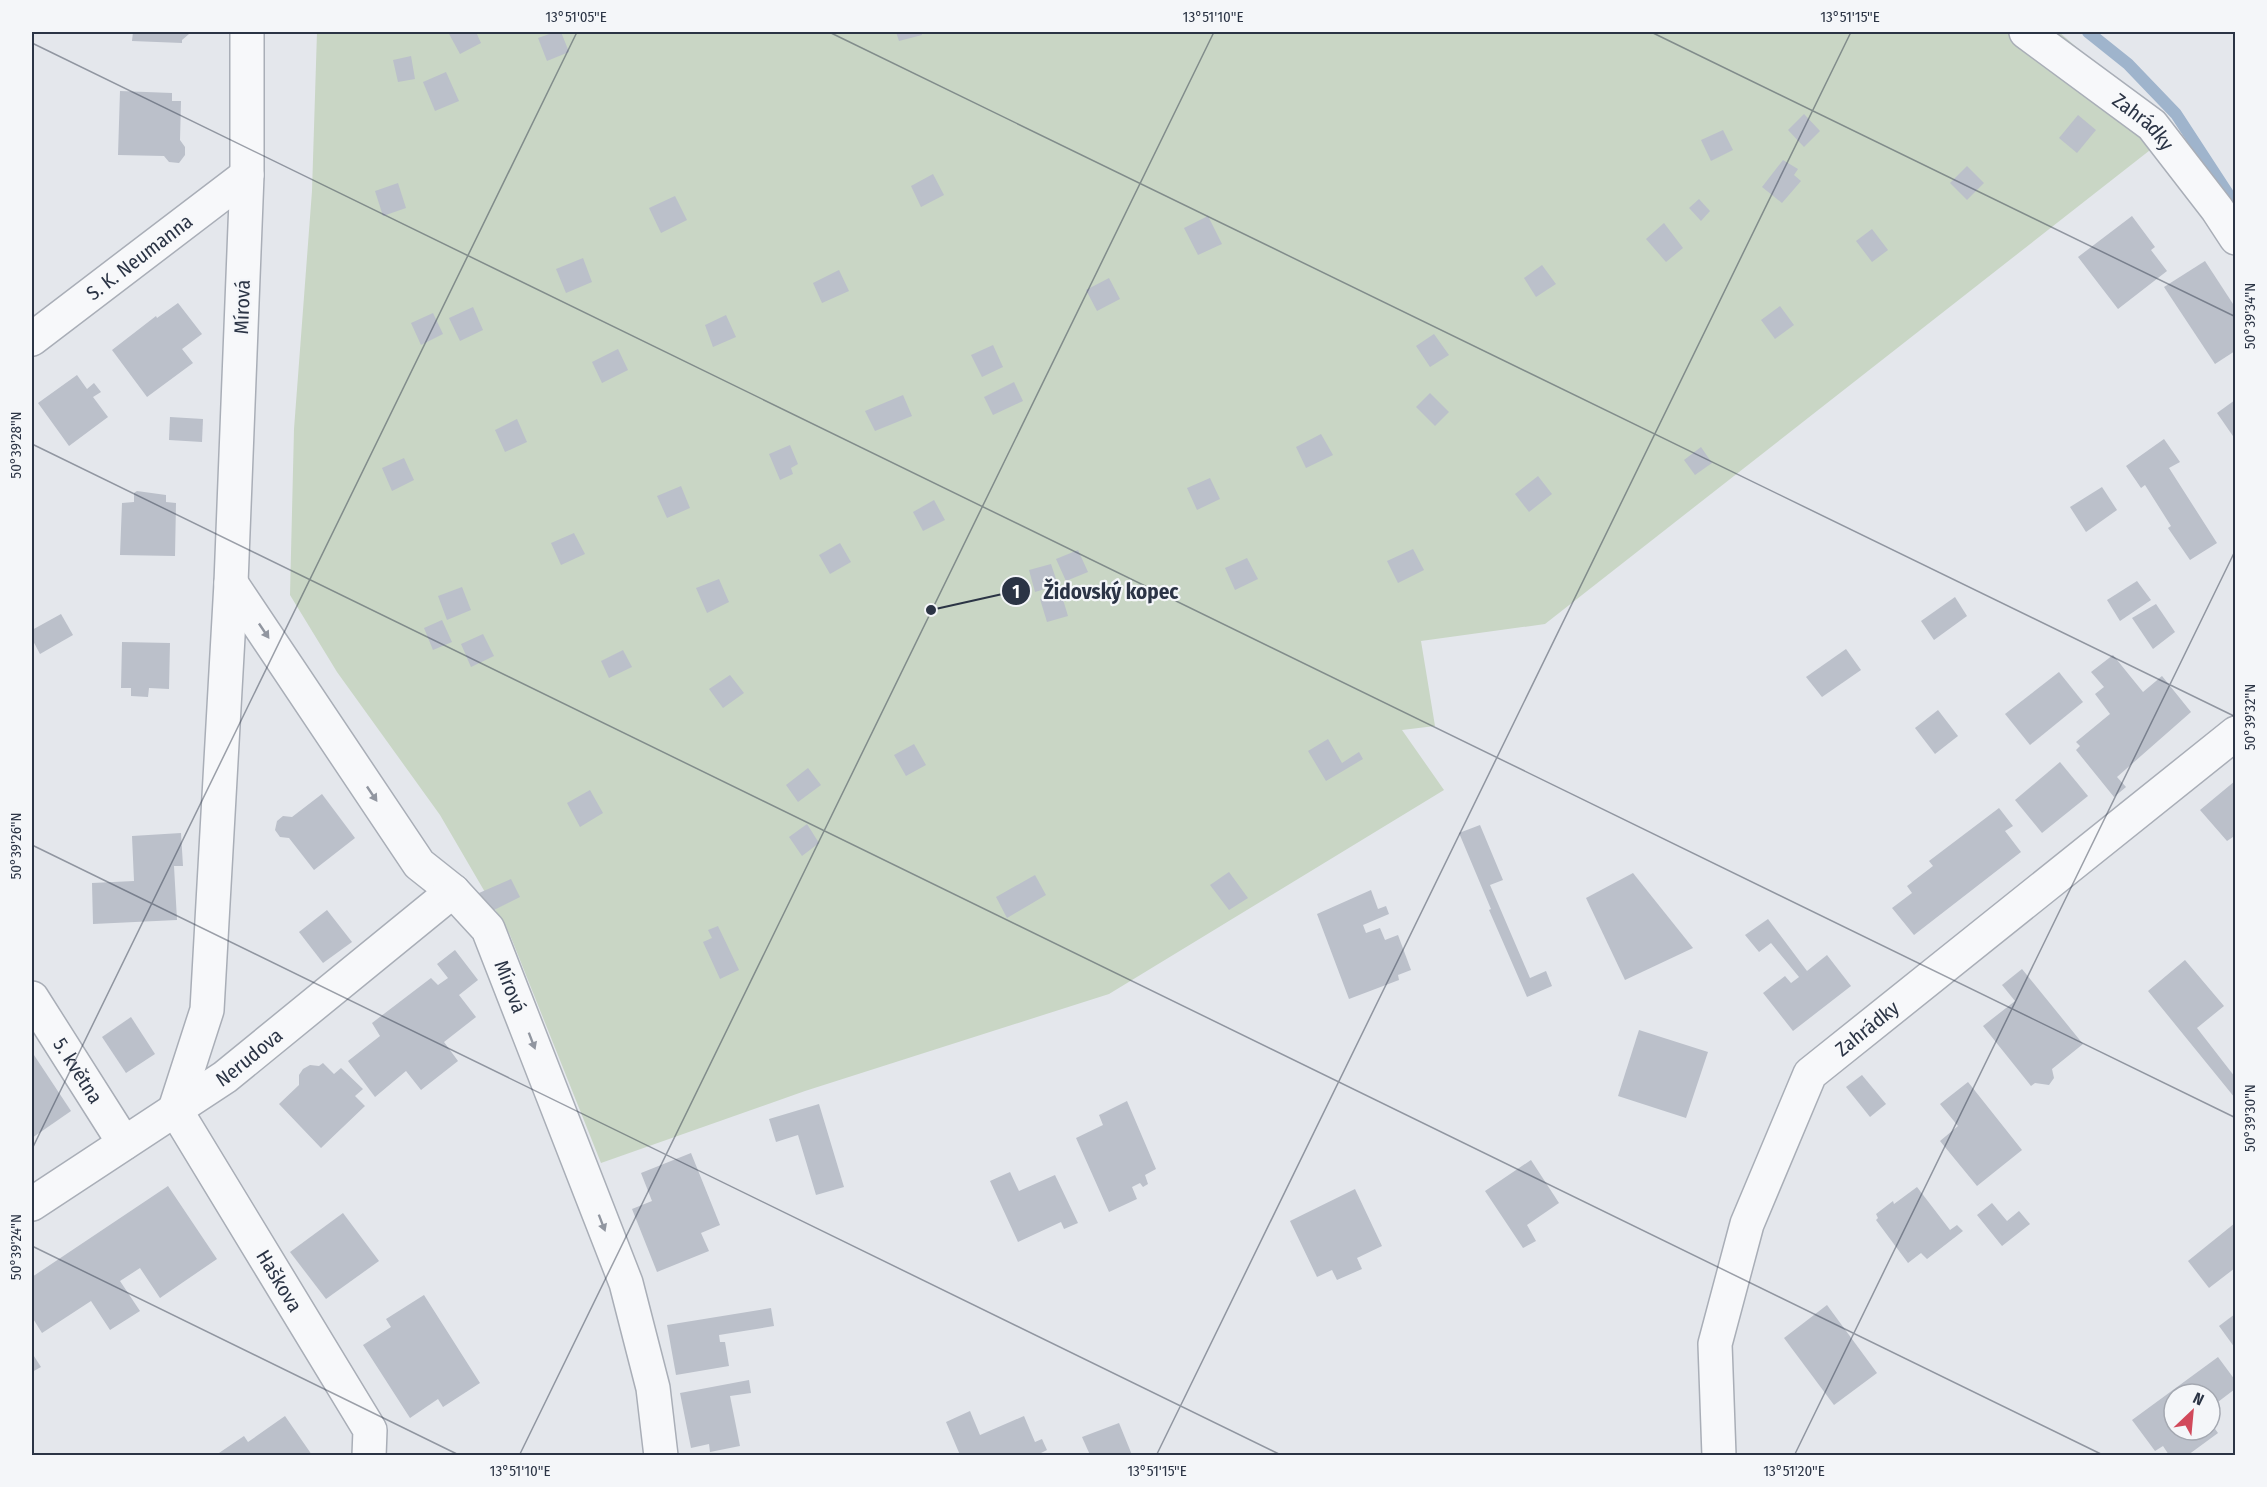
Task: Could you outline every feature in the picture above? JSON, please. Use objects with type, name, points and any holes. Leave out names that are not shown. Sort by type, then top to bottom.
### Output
[{"type":"street","name":"Mírová","points":[[175,1109],[207,1010],[231,583],[247,175],[247,32]]},
{"type":"street","name":"Zahrádky","points":[[2026,32],[2152,125],[2217,209],[2235,238]]},
{"type":"street","name":"S. K. Neumanna","points":[[32,339],[247,175]]},
{"type":"street","name":"Mírová","points":[[231,583],[419,864],[453,891],[488,929],[626,1283],[653,1388],[662,1455]]},
{"type":"street","name":"Zahrádky","points":[[1719,1455],[1715,1344],[1748,1224],[1810,1074],[2235,733]]},
{"type":"street","name":"Nerudova","points":[[32,1204],[225,1077],[453,891]]},
{"type":"street","name":"5. května","points":[[32,998],[124,1143]]},
{"type":"street","name":"Haškova","points":[[175,1109],[370,1430],[369,1455]]},
{"type":"green space","points":[[317,32],[2059,32],[2142,104],[2168,136],[1545,624],[1421,641],[1435,726],[1402,730],[1444,790],[1109,994],[805,1091],[601,1163],[510,935],[440,815],[337,672],[290,595],[294,429],[312,191]]},
{"type":"building","points":[[133,32],[189,32],[189,34],[182,40],[182,43],[132,41]]},
{"type":"building","points":[[448,32],[476,32],[481,43],[460,54]]},
{"type":"building","points":[[561,32],[569,52],[547,61],[538,38]]},
{"type":"building","points":[[896,32],[921,32],[922,35],[899,41]]},
{"type":"building","points":[[411,56],[415,79],[398,82],[393,60]]},
{"type":"building","points":[[446,72],[459,101],[435,111],[423,82]]},
{"type":"building","points":[[120,91],[172,93],[172,101],[181,101],[180,140],[185,147],[185,155],[179,163],[169,162],[164,156],[118,155]]},
{"type":"building","points":[[1804,114],[1820,131],[1804,147],[1788,130]]},
{"type":"building","points":[[2078,115],[2096,130],[2077,153],[2059,138]]},
{"type":"building","points":[[1723,130],[1733,150],[1711,161],[1701,140]]},
{"type":"building","points":[[1783,160],[1798,169],[1794,175],[1801,181],[1782,203],[1762,187]]},
{"type":"building","points":[[1967,166],[1984,183],[1967,200],[1950,183]]},
{"type":"building","points":[[933,174],[944,195],[921,207],[911,186]]},
{"type":"building","points":[[398,183],[406,208],[383,216],[375,191]]},
{"type":"building","points":[[675,196],[687,220],[661,233],[649,208]]},
{"type":"building","points":[[1699,199],[1710,211],[1701,221],[1689,208]]},
{"type":"building","points":[[1208,216],[1222,244],[1198,255],[1184,228]]},
{"type":"building","points":[[2132,216],[2155,247],[2151,250],[2167,271],[2118,309],[2078,257]]},
{"type":"building","points":[[1664,223],[1683,248],[1666,262],[1646,239]]},
{"type":"building","points":[[1872,229],[1888,250],[1872,262],[1856,241]]},
{"type":"building","points":[[583,258],[592,282],[566,293],[556,269]]},
{"type":"building","points":[[2205,261],[2235,307],[2235,351],[2215,364],[2164,287]]},
{"type":"building","points":[[1542,265],[1556,284],[1536,297],[1524,278]]},
{"type":"building","points":[[839,270],[849,291],[822,303],[813,283]]},
{"type":"building","points":[[1109,278],[1120,299],[1097,311],[1086,290]]},
{"type":"building","points":[[178,303],[202,334],[182,349],[193,363],[147,397],[112,350],[156,316],[157,318]]},
{"type":"building","points":[[1780,306],[1794,325],[1775,339],[1761,320]]},
{"type":"building","points":[[473,307],[483,330],[460,341],[449,318]]},
{"type":"building","points":[[433,313],[443,334],[421,345],[411,323]]},
{"type":"building","points":[[726,315],[736,337],[713,347],[705,325]]},
{"type":"building","points":[[1434,334],[1449,355],[1430,367],[1416,346]]},
{"type":"building","points":[[993,345],[1003,367],[982,377],[971,355]]},
{"type":"building","points":[[618,349],[628,370],[602,383],[592,362]]},
{"type":"building","points":[[77,375],[87,389],[94,383],[101,392],[93,397],[108,417],[69,446],[38,403]]},
{"type":"building","points":[[1014,382],[1023,401],[993,415],[984,397]]},
{"type":"building","points":[[1430,393],[1449,412],[1435,426],[1416,407]]},
{"type":"building","points":[[903,395],[912,416],[875,431],[865,411]]},
{"type":"building","points":[[2235,400],[2235,439],[2217,413]]},
{"type":"building","points":[[170,417],[203,419],[202,442],[169,440]]},
{"type":"building","points":[[517,419],[527,442],[505,452],[495,430]]},
{"type":"building","points":[[1321,434],[1333,455],[1306,468],[1296,447]]},
{"type":"building","points":[[2164,439],[2180,462],[2169,468],[2217,543],[2190,560],[2168,528],[2171,526],[2145,485],[2141,488],[2126,466]]},
{"type":"building","points":[[790,445],[798,464],[791,468],[793,474],[780,480],[769,454]]},
{"type":"building","points":[[1701,447],[1712,463],[1695,475],[1684,460]]},
{"type":"building","points":[[404,458],[414,480],[392,491],[382,468]]},
{"type":"building","points":[[1538,476],[1552,494],[1529,512],[1515,494]]},
{"type":"building","points":[[1210,478],[1220,499],[1197,510],[1187,488]]},
{"type":"building","points":[[681,486],[690,508],[667,518],[657,496]]},
{"type":"building","points":[[2102,487],[2117,510],[2086,532],[2070,507]]},
{"type":"building","points":[[137,491],[166,495],[166,502],[176,503],[175,556],[120,555],[122,503],[134,502],[134,493]]},
{"type":"building","points":[[934,500],[945,520],[923,531],[913,512]]},
{"type":"building","points":[[574,533],[585,554],[561,565],[551,543]]},
{"type":"building","points":[[840,543],[851,562],[830,574],[819,555]]},
{"type":"building","points":[[1413,549],[1424,570],[1398,583],[1387,561]]},
{"type":"building","points":[[1078,550],[1088,572],[1066,581],[1056,559]]},
{"type":"building","points":[[1247,558],[1258,579],[1235,590],[1225,568]]},
{"type":"building","points":[[1051,564],[1058,585],[1035,592],[1029,570]]},
{"type":"building","points":[[719,579],[729,602],[707,613],[696,588]]},
{"type":"building","points":[[2137,581],[2151,600],[2120,621],[2107,600]]},
{"type":"building","points":[[462,587],[471,610],[447,620],[438,596]]},
{"type":"building","points":[[1061,593],[1068,616],[1047,622],[1040,599]]},
{"type":"building","points":[[1955,597],[1967,616],[1934,640],[1921,621]]},
{"type":"building","points":[[2156,604],[2175,632],[2153,649],[2132,618]]},
{"type":"building","points":[[61,614],[73,635],[40,654],[32,639],[32,630]]},
{"type":"building","points":[[442,620],[452,642],[433,650],[424,628]]},
{"type":"building","points":[[483,634],[494,656],[471,667],[461,644]]},
{"type":"building","points":[[122,642],[170,643],[169,689],[149,688],[148,697],[131,696],[131,688],[121,688]]},
{"type":"building","points":[[1846,649],[1861,670],[1822,697],[1806,677]]},
{"type":"building","points":[[623,650],[632,667],[609,678],[601,661]]},
{"type":"building","points":[[2113,655],[2143,692],[2162,676],[2191,712],[2117,777],[2126,787],[2114,797],[2076,750],[2080,746],[2076,742],[2110,714],[2095,694],[2104,687],[2091,672]]},
{"type":"building","points":[[2059,672],[2083,702],[2030,745],[2005,714]]},
{"type":"building","points":[[730,675],[744,693],[723,708],[709,689]]},
{"type":"building","points":[[1938,710],[1958,736],[1935,754],[1915,728]]},
{"type":"building","points":[[1328,739],[1342,763],[1359,752],[1363,759],[1326,781],[1308,751]]},
{"type":"building","points":[[914,744],[926,765],[906,776],[894,755]]},
{"type":"building","points":[[2060,762],[2088,796],[2042,833],[2015,800]]},
{"type":"building","points":[[808,768],[821,785],[798,802],[786,785]]},
{"type":"building","points":[[2235,781],[2235,840],[2233,837],[2227,841],[2200,810]]},
{"type":"building","points":[[590,790],[603,813],[580,827],[567,803]]},
{"type":"building","points":[[322,794],[355,838],[314,870],[289,838],[280,837],[275,830],[277,821],[283,816],[292,817]]},
{"type":"building","points":[[1999,808],[2013,826],[2005,831],[2021,852],[1914,935],[1892,908],[1912,893],[1907,886],[1933,866],[1929,861]]},
{"type":"building","points":[[807,824],[819,843],[802,856],[789,837]]},
{"type":"building","points":[[1480,825],[1503,880],[1490,885],[1530,978],[1546,971],[1552,986],[1527,997],[1459,833]]},
{"type":"building","points":[[181,833],[183,866],[174,866],[177,920],[93,924],[92,883],[134,881],[132,836]]},
{"type":"building","points":[[1229,872],[1248,898],[1229,910],[1210,885]]},
{"type":"building","points":[[1633,873],[1693,948],[1625,980],[1586,898]]},
{"type":"building","points":[[1035,875],[1046,895],[1007,918],[996,897]]},
{"type":"building","points":[[511,879],[520,897],[488,913],[479,893]]},
{"type":"building","points":[[1371,890],[1378,909],[1386,906],[1389,914],[1363,925],[1366,933],[1380,928],[1385,940],[1398,935],[1411,970],[1398,975],[1399,980],[1349,999],[1317,914]]},
{"type":"building","points":[[327,910],[352,942],[323,963],[299,932]]},
{"type":"building","points":[[1768,919],[1807,971],[1827,955],[1851,986],[1793,1031],[1763,993],[1785,976],[1791,983],[1799,977],[1771,943],[1759,952],[1745,935]]},
{"type":"building","points":[[718,926],[739,970],[720,979],[703,942],[712,938],[708,930]]},
{"type":"building","points":[[455,950],[478,980],[459,995],[476,1017],[444,1042],[458,1061],[421,1090],[406,1071],[375,1097],[348,1061],[380,1036],[372,1023],[431,978],[438,985],[448,978],[437,964]]},
{"type":"building","points":[[2185,960],[2224,1006],[2197,1028],[2235,1077],[2235,1098],[2148,991]]},
{"type":"building","points":[[2022,969],[2083,1044],[2052,1069],[2054,1078],[2049,1085],[2035,1083],[2031,1086],[1983,1026],[2015,1001],[2002,985]]},
{"type":"building","points":[[131,1017],[155,1054],[126,1073],[102,1037]]},
{"type":"building","points":[[1639,1030],[1708,1052],[1686,1118],[1618,1096]]},
{"type":"building","points":[[32,1052],[71,1111],[32,1138]]},
{"type":"building","points":[[323,1063],[334,1074],[341,1068],[363,1089],[355,1096],[365,1106],[321,1148],[279,1104],[299,1085],[299,1075],[303,1069],[310,1065],[319,1066]]},
{"type":"building","points":[[1862,1075],[1886,1104],[1870,1117],[1846,1087]]},
{"type":"building","points":[[1968,1082],[2022,1150],[1977,1186],[1940,1141],[1958,1126],[1940,1104]]},
{"type":"building","points":[[1127,1101],[1156,1169],[1145,1175],[1148,1184],[1143,1187],[1140,1183],[1132,1187],[1137,1199],[1109,1212],[1076,1138],[1103,1125],[1099,1115]]},
{"type":"building","points":[[819,1104],[844,1187],[816,1195],[798,1135],[776,1142],[769,1119]]},
{"type":"building","points":[[691,1153],[720,1225],[701,1233],[709,1251],[657,1272],[632,1209],[652,1201],[641,1173]]},
{"type":"building","points":[[1531,1160],[1559,1203],[1527,1225],[1536,1241],[1523,1248],[1485,1191]]},
{"type":"building","points":[[1010,1172],[1019,1191],[1055,1175],[1078,1223],[1064,1229],[1061,1222],[1018,1242],[990,1181]]},
{"type":"building","points":[[168,1186],[217,1259],[160,1298],[140,1268],[120,1281],[140,1311],[110,1330],[91,1301],[42,1333],[32,1317],[32,1277]]},
{"type":"building","points":[[1917,1187],[1950,1230],[1957,1225],[1963,1231],[1927,1259],[1921,1253],[1908,1263],[1876,1220],[1878,1218],[1876,1214]]},
{"type":"building","points":[[1355,1189],[1382,1246],[1357,1258],[1362,1269],[1337,1280],[1332,1270],[1317,1277],[1290,1221]]},
{"type":"building","points":[[1992,1203],[2007,1221],[2019,1211],[2030,1224],[2002,1246],[1977,1215]]},
{"type":"building","points":[[343,1213],[379,1261],[326,1299],[290,1252]]},
{"type":"building","points":[[2235,1223],[2235,1268],[2209,1288],[2188,1261]]},
{"type":"building","points":[[424,1295],[480,1383],[443,1407],[438,1399],[410,1418],[363,1345],[391,1327],[386,1319]]},
{"type":"building","points":[[1827,1305],[1877,1373],[1834,1405],[1784,1338]]},
{"type":"building","points":[[771,1308],[774,1326],[719,1335],[720,1342],[725,1342],[729,1366],[676,1375],[667,1325]]},
{"type":"building","points":[[2235,1314],[2235,1348],[2219,1326]]},
{"type":"building","points":[[32,1353],[41,1367],[32,1372]]},
{"type":"building","points":[[2218,1357],[2235,1380],[2235,1389],[2222,1399],[2222,1382],[2184,1382]]},
{"type":"building","points":[[749,1380],[751,1393],[730,1396],[740,1446],[710,1452],[709,1444],[691,1448],[680,1393]]},
{"type":"building","points":[[2162,1398],[2162,1442],[2206,1442],[2188,1455],[2169,1455],[2163,1446],[2155,1451],[2132,1420]]},
{"type":"building","points":[[970,1411],[980,1435],[1024,1416],[1035,1442],[1042,1439],[1047,1450],[1037,1455],[960,1455],[946,1422]]},
{"type":"building","points":[[285,1416],[312,1455],[216,1455],[244,1436],[248,1442]]},
{"type":"building","points":[[1119,1423],[1132,1455],[1090,1455],[1082,1437]]},
{"type":"waterway","points":[[2088,32],[2128,64],[2176,114],[2236,206]]},
{"type":"place","name":"Židovský kopec","points":[[931,610]]}]
